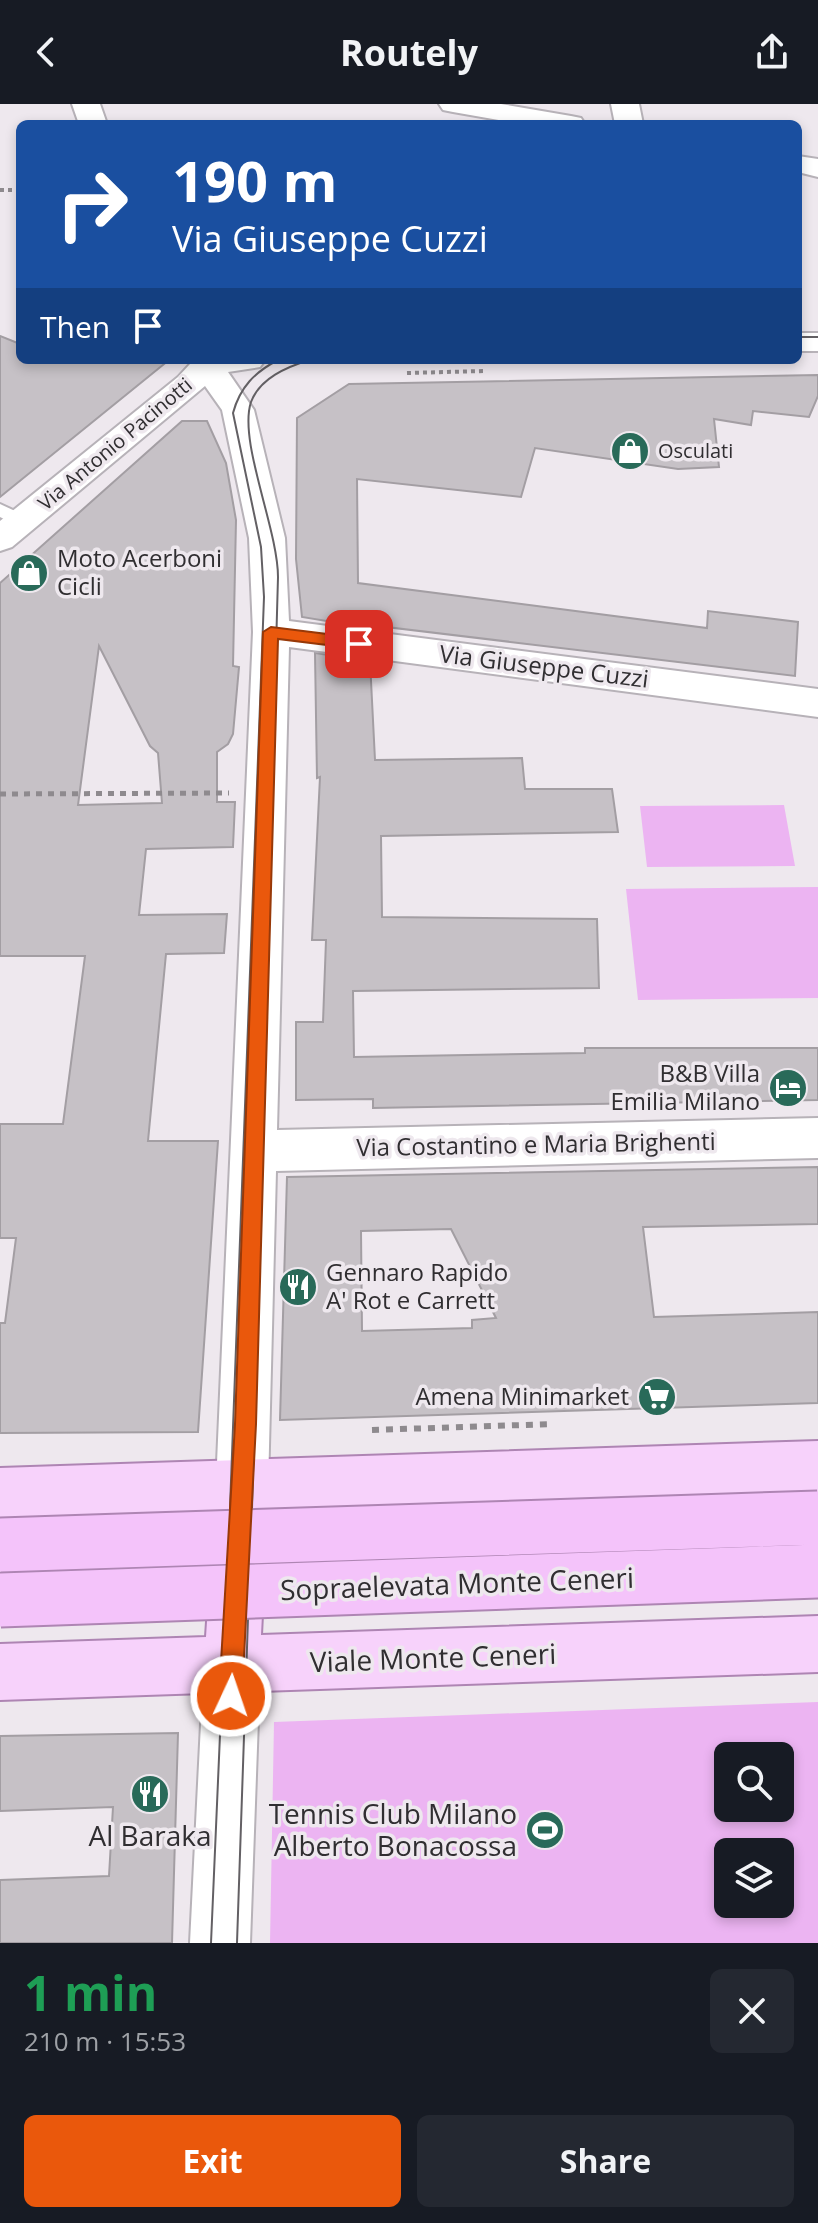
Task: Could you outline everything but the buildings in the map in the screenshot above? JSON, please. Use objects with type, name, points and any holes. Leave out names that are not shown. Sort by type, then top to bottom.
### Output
[{"type":"highway","points":[[0,1545],[818,1518]]},
{"type":"highway","name":"Sopraelevata Monte Ceneri","points":[[0,1600],[818,1571]]},
{"type":"main road","points":[[0,1494],[818,1467]]},
{"type":"main road","points":[[232,1664],[242,1486]]},
{"type":"main road","name":"Viale Monte Ceneri","points":[[0,1672],[818,1644]]},
{"type":"street","points":[[453,104],[484,117],[521,120]]},
{"type":"street","name":"Via Antonio Pacinotti","points":[[7,523],[189,384],[203,364]]},
{"type":"street","points":[[205,364],[238,410],[267,538],[271,632],[242,1486]]},
{"type":"street","name":"Via Giuseppe Cuzzi","points":[[271,632],[818,703]]},
{"type":"street","name":"Via Costantino e Maria Brighenti","points":[[253,1151],[818,1138]]},
{"type":"street","points":[[220,1943],[232,1664]]},
{"type":"path","points":[[407,373],[485,371]]},
{"type":"path","points":[[0,794],[266,793]]},
{"type":"path","points":[[372,1430],[553,1424]]},
{"type":"shaded area","points":[[784,805],[795,866],[647,867],[640,806]]},
{"type":"shaded area","points":[[818,887],[818,998],[638,1000],[626,889]]},
{"type":"shaded area","name":"Tennis Club Milano Alberto Bonacossa","points":[[818,1702],[818,1943],[270,1943],[274,1722]]},
{"type":"tram line","points":[[802,337],[818,337]]},
{"type":"tram line","points":[[230,1508],[264,597],[261,547],[233,413],[250,381],[272,364]]},
{"type":"tram line","points":[[252,1509],[278,577],[248,419],[251,402],[261,386],[283,370],[299,364]]},
{"type":"tram line","points":[[237,1943],[248,1618]]},
{"type":"tram line","points":[[211,1943],[225,1619]]},
{"type":"place","name":"Osculati","points":[[630,451]]},
{"type":"place","name":"Moto Acerboni Cicli","points":[[29,573]]},
{"type":"place","name":"B&B Villa Emilia Milano","points":[[788,1088]]},
{"type":"place","name":"Gennaro Rapido A' Rot e Carrett","points":[[298,1287]]},
{"type":"place","name":"Amena Minimarket","points":[[657,1397]]},
{"type":"place","name":"Al Baraka","points":[[150,1794]]},
{"type":"place","name":"Tennis Club Milano Alberto Bonacossa","points":[[545,1830]]},
{"type":"route","points":[[231,1696],[245,1424],[271,632],[359,644]]}]
